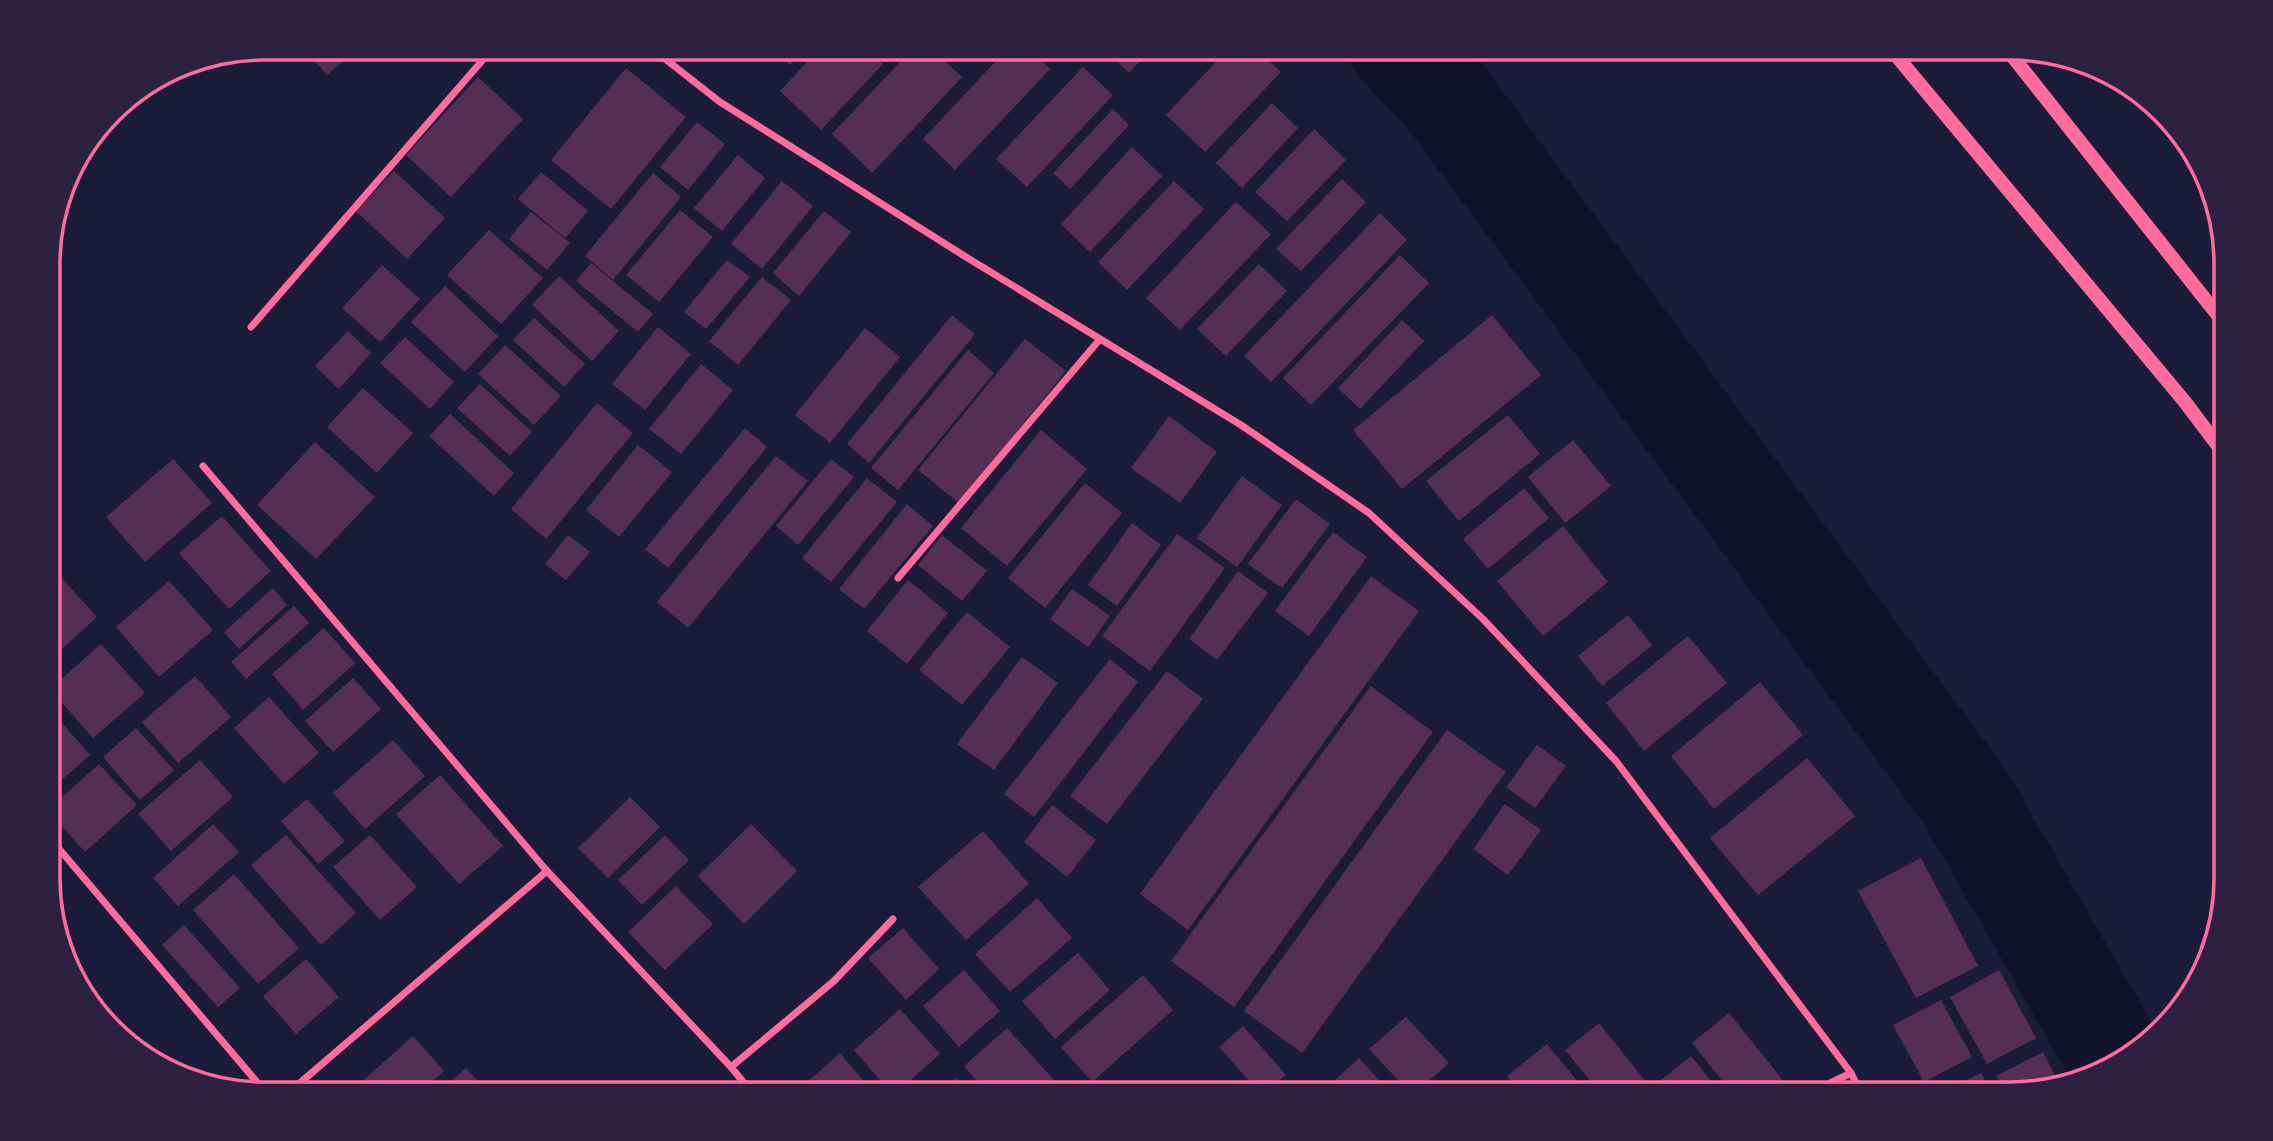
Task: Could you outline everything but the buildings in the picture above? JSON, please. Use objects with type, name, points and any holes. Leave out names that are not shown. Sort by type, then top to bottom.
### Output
[{"type":"main road","points":[[1900,60],[2185,402],[2214,440]]},
{"type":"main road","points":[[2016,60],[2214,310]]},
{"type":"street","points":[[251,327],[483,60]]},
{"type":"street","points":[[667,60],[720,102],[1241,425],[1369,513],[1483,619],[1616,761],[1854,1081]]},
{"type":"street","points":[[898,578],[1100,339]]},
{"type":"street","points":[[203,466],[547,871],[743,1082]]},
{"type":"street","points":[[60,850],[256,1081]]},
{"type":"street","points":[[302,1082],[547,871]]},
{"type":"street","points":[[731,1067],[834,981],[893,919]]},
{"type":"street","points":[[1833,1081],[1850,1073]]},
{"type":"waterway","points":[[1410,60],[1448,100],[1965,797],[2112,1053]]}]
